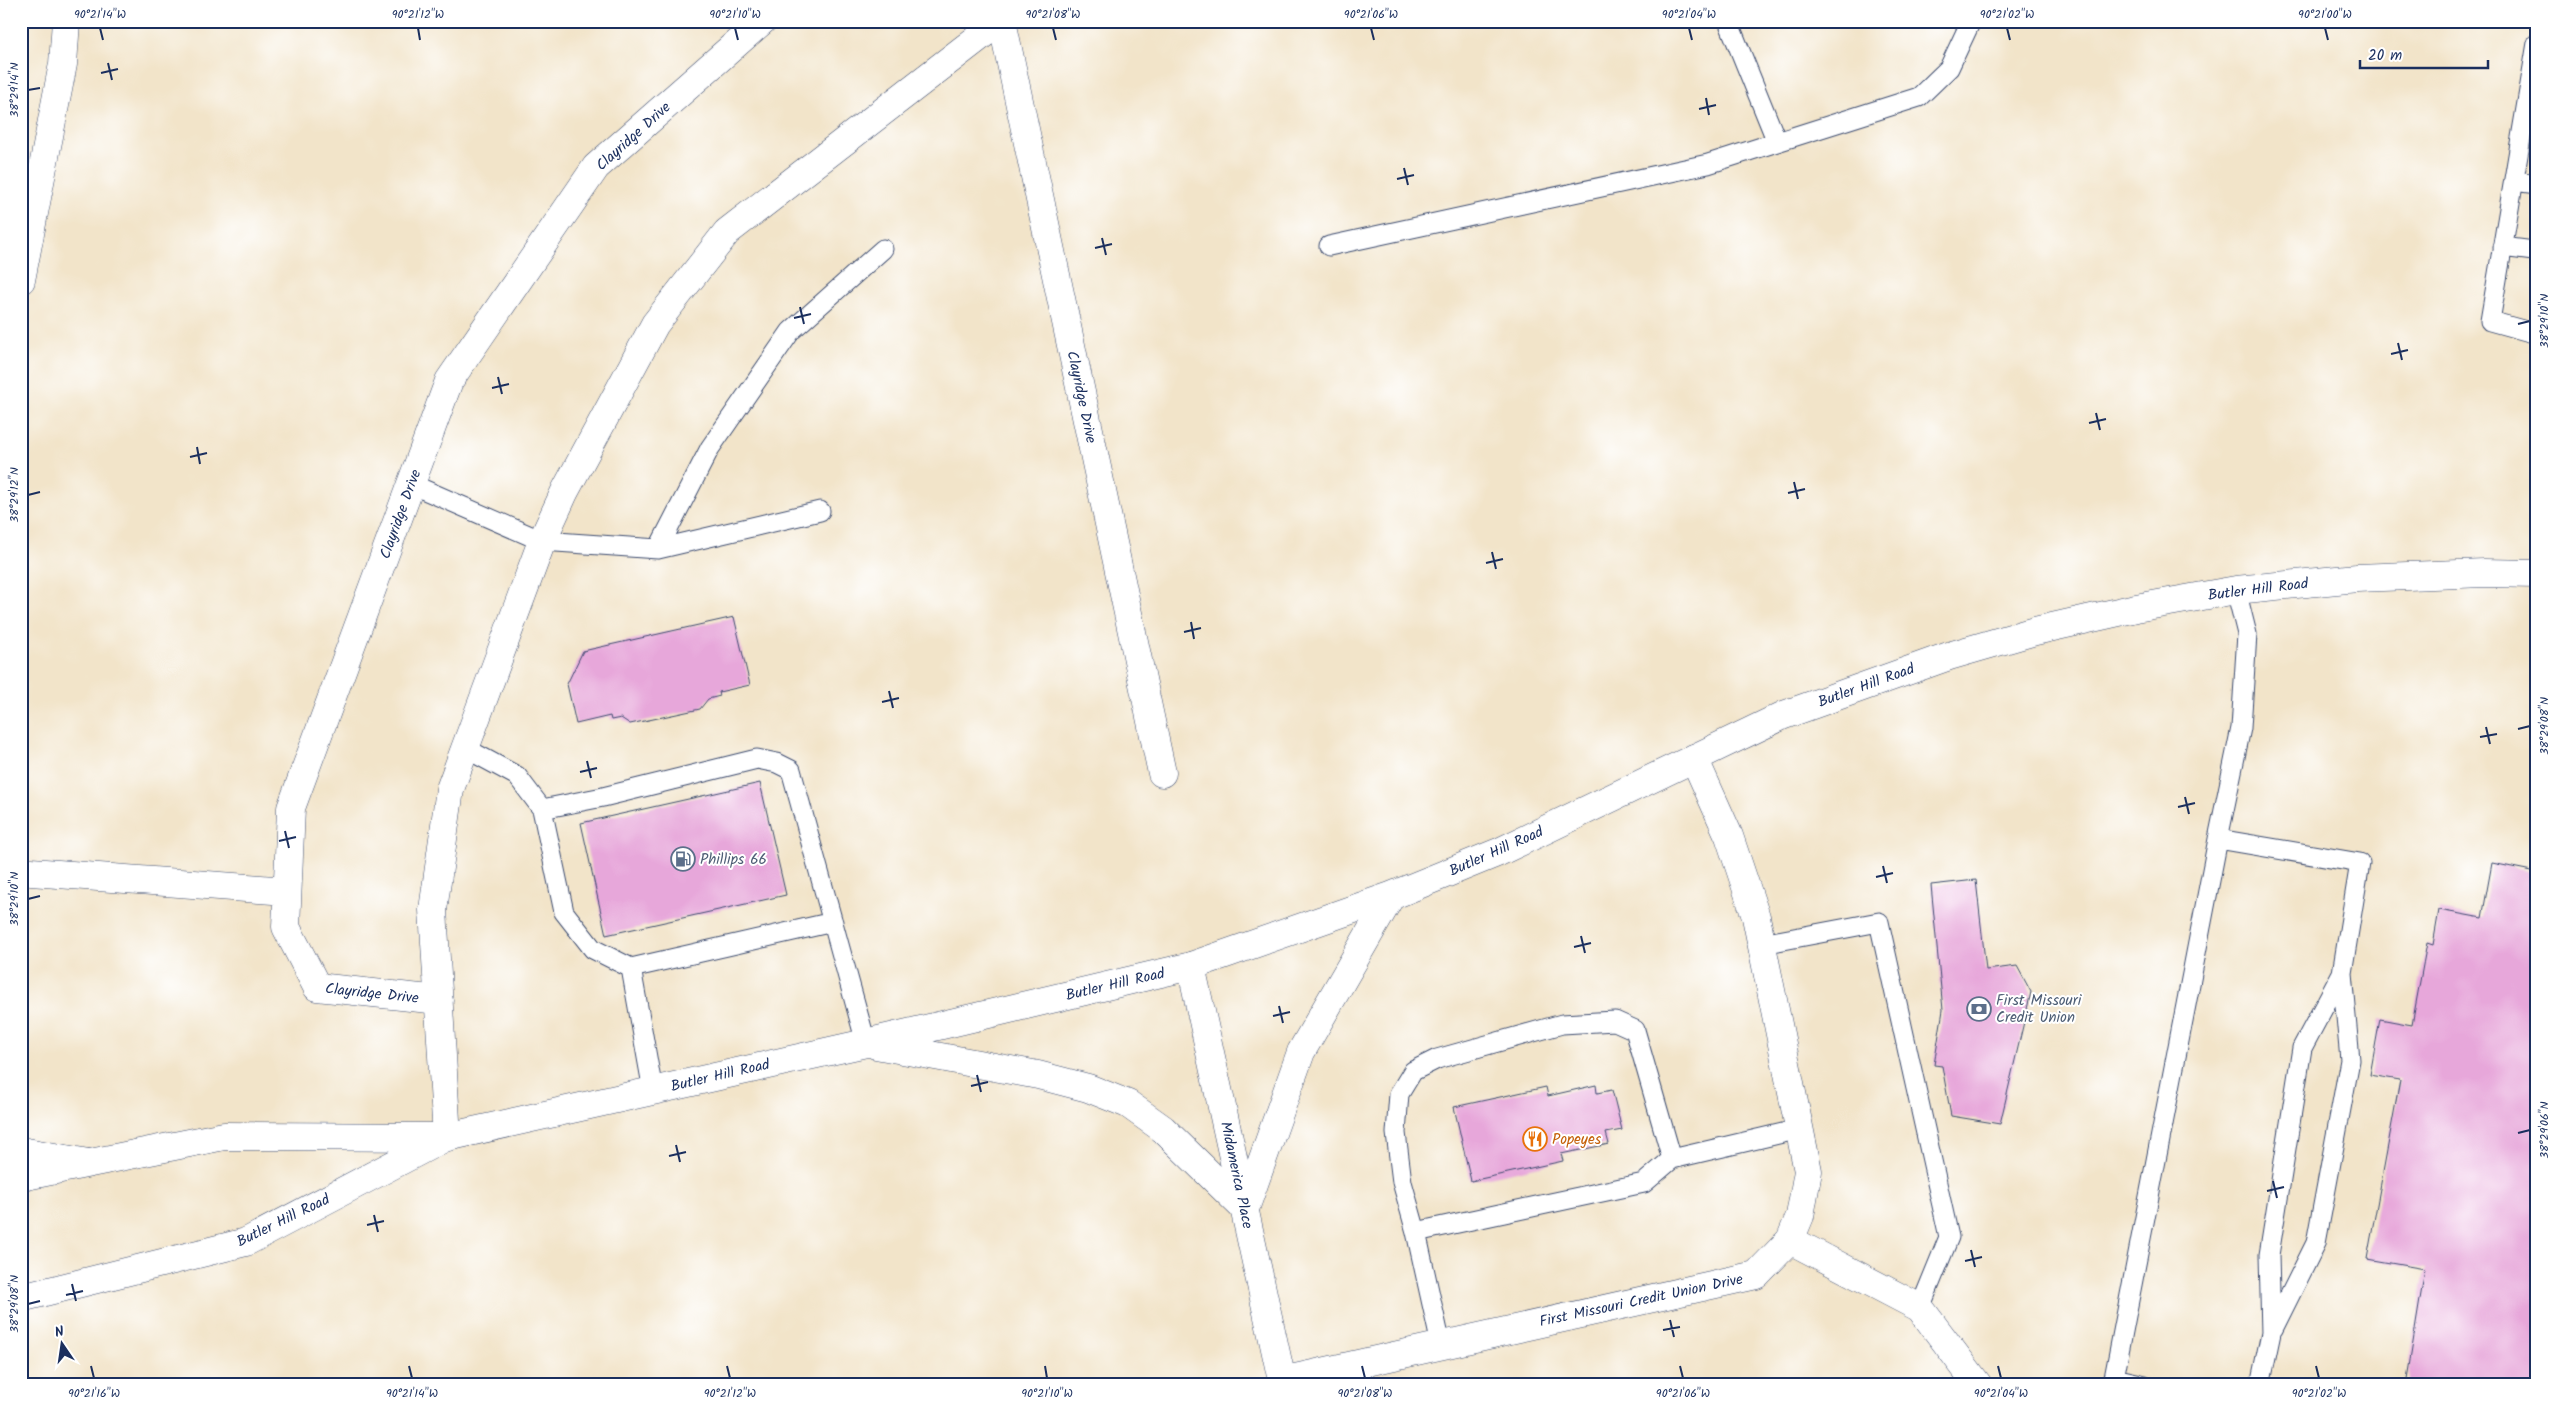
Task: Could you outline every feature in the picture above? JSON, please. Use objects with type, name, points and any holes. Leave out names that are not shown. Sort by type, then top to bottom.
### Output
[{"type":"main road","points":[[21,280],[63,64],[66,21]]},
{"type":"main road","name":"Clayridge Drive","points":[[439,1000],[317,987],[286,927],[291,808],[449,381],[596,167],[762,21]]},
{"type":"main road","name":"Clayridge Drive","points":[[447,1136],[433,910],[450,789],[542,541],[565,491],[655,324],[726,232],[1001,21],[1162,773]]},
{"type":"main road","name":"Butler Hill Road","points":[[21,1177],[224,1136],[447,1136],[866,1043],[1191,966],[1391,896],[1499,852],[1784,715],[1949,656],[2035,631],[2108,614],[2236,590],[2357,578],[2484,573],[2537,574]]},
{"type":"main road","name":"First Missouri Credit Union Drive","points":[[1282,1383],[1441,1345],[1756,1275],[1790,1240],[1800,1216],[1808,1171],[1800,1129],[1756,918],[1729,836],[1694,758]]},
{"type":"main road","points":[[31,872],[287,891]]},
{"type":"main road","points":[[866,1043],[1038,1075],[1088,1088],[1128,1104],[1162,1129],[1245,1209],[1301,1052],[1391,896]]},
{"type":"main road","name":"Midamerica Place","points":[[1191,966],[1282,1383]]},
{"type":"main road","name":"Butler Hill Road","points":[[21,1298],[246,1242],[447,1136]]},
{"type":"main road","points":[[21,1151],[88,1163]]},
{"type":"main road","points":[[1790,1240],[1920,1308],[1978,1385]]},
{"type":"lane","points":[[1728,21],[1777,142]]},
{"type":"lane","points":[[1329,246],[1708,164],[1919,97],[1948,68],[1971,21]]},
{"type":"lane","points":[[2537,43],[2530,115],[2514,180],[2490,321],[2537,334]]},
{"type":"lane","points":[[2514,180],[2537,184]]},
{"type":"lane","points":[[2502,247],[2534,251]]},
{"type":"lane","points":[[658,549],[710,448],[791,331],[883,249]]},
{"type":"lane","points":[[411,484],[542,541],[658,549],[820,511]]},
{"type":"lane","points":[[2145,1385],[2114,1378],[2241,728],[2247,634],[2236,590]]},
{"type":"lane","points":[[465,748],[517,776],[542,809],[564,912],[593,949],[631,968],[832,922]]},
{"type":"lane","points":[[542,809],[604,797],[756,759],[777,763],[791,770],[866,1043]]},
{"type":"lane","points":[[2218,839],[2360,863],[2342,973],[2350,1060],[2316,1243],[2272,1333],[2260,1385]]},
{"type":"lane","points":[[1762,944],[1879,922],[1950,1237],[1920,1308]]},
{"type":"lane","points":[[631,968],[653,1090]]},
{"type":"lane","points":[[2272,1333],[2269,1255],[2302,1048],[2342,973]]},
{"type":"lane","points":[[1441,1345],[1416,1232],[1402,1182],[1396,1133],[1399,1094],[1413,1071],[1437,1059],[1562,1024],[1615,1021],[1635,1030],[1672,1159]]},
{"type":"lane","points":[[1416,1232],[1644,1183],[1672,1159],[1800,1129]]},
{"type":"building","points":[[734,617],[750,685],[719,692],[720,696],[708,699],[700,709],[630,724],[621,718],[611,720],[610,716],[576,724],[567,684],[583,651]]},
{"type":"building","name":"Phillips 66","points":[[760,783],[786,895],[606,935],[581,823]]},
{"type":"building","points":[[2492,863],[2537,872],[2537,1385],[2406,1385],[2425,1269],[2367,1259],[2400,1080],[2370,1075],[2380,1019],[2412,1025],[2427,943],[2433,945],[2439,910],[2482,918]]},
{"type":"building","points":[[1976,880],[1986,970],[2017,966],[2031,992],[2000,1124],[1951,1116],[1942,1066],[1934,1065],[1943,1010],[1931,885]]},
{"type":"building","name":"Popeyes","points":[[1596,1085],[1597,1093],[1612,1090],[1622,1130],[1606,1133],[1609,1144],[1561,1154],[1563,1161],[1471,1181],[1454,1107],[1546,1087],[1548,1096]]},
{"type":"place","name":"Phillips 66","points":[[683,859]]},
{"type":"place","name":"First Missouri Credit Union","points":[[1979,1009]]},
{"type":"place","name":"Popeyes","points":[[1535,1139]]}]
